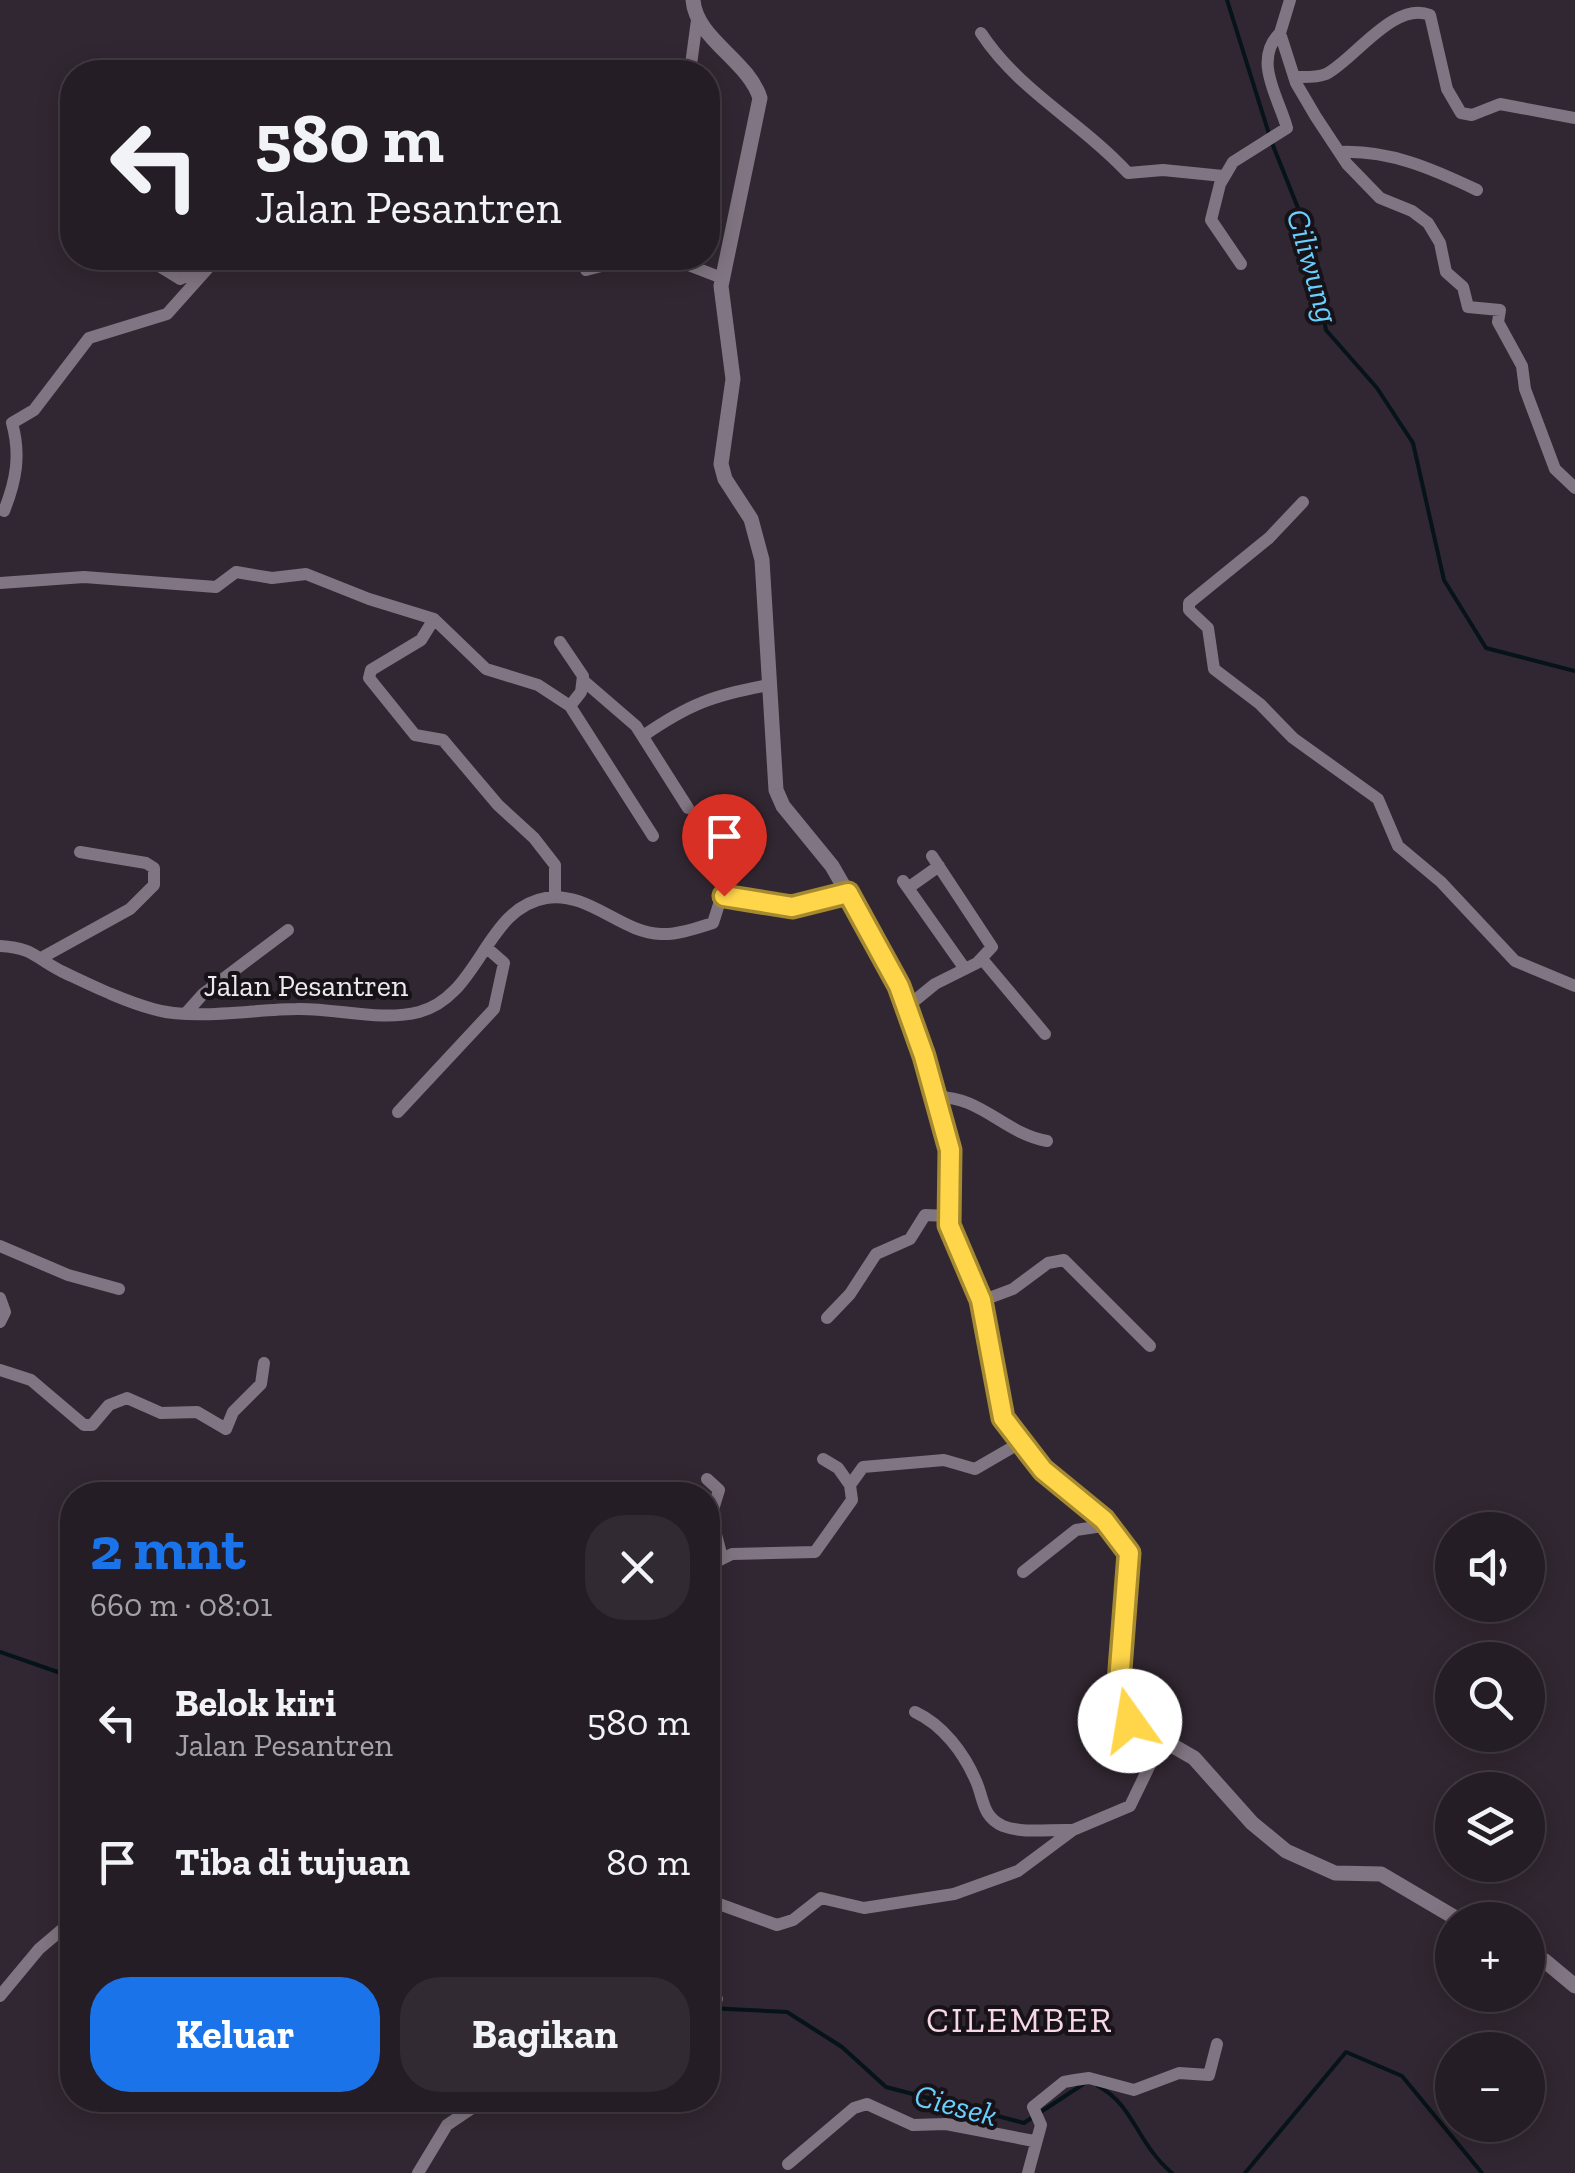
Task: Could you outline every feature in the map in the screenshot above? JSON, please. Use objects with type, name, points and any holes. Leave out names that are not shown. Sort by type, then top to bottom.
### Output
[{"type":"street","points":[[692,60],[697,20],[693,0]]},
{"type":"street","points":[[1241,264],[1231,243],[1212,224],[1224,176],[1237,156],[1282,134],[1287,126],[1268,67],[1270,43],[1280,34],[1290,0]]},
{"type":"street","points":[[1294,76],[1324,75],[1380,24],[1402,12],[1420,10],[1430,15],[1447,89],[1461,113],[1472,114],[1500,104],[1575,118]]},
{"type":"street","points":[[697,20],[736,61],[760,98],[722,278],[721,299],[733,384],[721,464],[727,483],[752,518],[758,543],[768,616],[769,685],[779,798],[848,893],[908,1006],[950,1150],[948,1216],[981,1300],[1001,1412],[1020,1443],[1063,1489],[1109,1525],[1124,1544],[1130,1562],[1119,1700],[1130,1721],[1196,1760],[1252,1823],[1286,1852],[1335,1874],[1381,1874],[1435,1906]]},
{"type":"street","points":[[981,33],[1030,92],[1086,130],[1128,174],[1164,170],[1224,176]]},
{"type":"street","points":[[1280,34],[1294,76],[1340,152],[1380,198],[1428,222],[1442,248],[1446,272],[1463,287],[1468,307],[1499,309],[1498,322],[1522,366],[1525,389],[1555,469],[1575,488]]},
{"type":"street","points":[[1340,152],[1405,160],[1477,190]]},
{"type":"street","points":[[165,270],[180,279],[198,270]]},
{"type":"street","points":[[4,510],[15,484],[18,446],[6,422],[34,410],[88,338],[166,314],[206,270]]},
{"type":"street","points":[[701,270],[722,278]]},
{"type":"street","points":[[1304,502],[1269,538],[1189,603],[1188,610],[1208,628],[1214,669],[1260,704],[1293,738],[1378,799],[1398,846],[1441,882],[1515,961],[1575,986]]},
{"type":"street","points":[[0,583],[84,576],[216,586],[236,572],[272,578],[301,573],[434,619],[486,669],[538,685],[570,706],[653,836]]},
{"type":"street","points":[[434,619],[421,640],[371,670],[368,678],[415,735],[437,737],[449,745],[498,806],[534,838],[554,865],[554,897],[597,908],[640,930],[664,934],[713,923],[725,896],[792,907],[848,893]]},
{"type":"street","points":[[560,642],[581,669],[584,682],[615,704],[644,736],[688,808]]},
{"type":"street","points":[[570,706],[584,682]]},
{"type":"street","points":[[644,736],[686,706],[712,695],[769,685]]},
{"type":"street","points":[[44,957],[130,909],[154,885],[154,868],[146,863],[80,852]]},
{"type":"street","points":[[908,1006],[934,984],[965,969],[982,959],[992,946],[991,939],[935,861],[906,885],[965,969]]},
{"type":"street","name":"Jalan Pesantren","points":[[0,946],[27,948],[58,969],[146,1007],[188,1012],[418,1012],[458,988],[524,906],[554,897]]},
{"type":"street","points":[[188,1012],[203,994],[288,930]]},
{"type":"street","points":[[398,1112],[497,1003],[504,964],[487,948]]},
{"type":"street","points":[[982,959],[1045,1034]]},
{"type":"street","points":[[936,1096],[969,1102],[1014,1130],[1048,1141]]},
{"type":"street","points":[[827,1318],[850,1294],[876,1254],[910,1239],[924,1216],[948,1216]]},
{"type":"street","points":[[0,1246],[68,1275],[119,1289]]},
{"type":"street","points":[[981,1300],[1014,1288],[1052,1261],[1064,1260],[1150,1346]]},
{"type":"street","points":[[0,1298],[5,1312],[0,1322]]},
{"type":"street","points":[[0,1370],[31,1380],[86,1426],[109,1404],[129,1398],[161,1413],[197,1412],[226,1430],[233,1412],[261,1384],[264,1362]]},
{"type":"street","points":[[850,1485],[860,1470],[870,1466],[944,1460],[975,1470],[1020,1443]]},
{"type":"street","points":[[720,1549],[722,1557],[815,1552],[852,1500],[850,1485],[838,1468],[823,1459]]},
{"type":"street","points":[[707,1479],[710,1482]]},
{"type":"street","points":[[1023,1572],[1076,1530],[1109,1525]]},
{"type":"street","points":[[915,1712],[947,1735],[971,1772],[984,1810],[995,1822],[1017,1830],[1072,1830]]},
{"type":"street","points":[[720,1904],[777,1925],[793,1920],[821,1898],[864,1908],[927,1900],[1018,1871],[1072,1830],[1130,1806],[1161,1742]]},
{"type":"street","points":[[0,1996],[60,1932]]},
{"type":"street","points":[[1545,1961],[1575,1986]]},
{"type":"street","points":[[1028,2173],[1037,2102],[1074,2080],[1096,2079],[1134,2090],[1179,2074],[1211,2074],[1217,2044]]},
{"type":"street","points":[[788,2164],[854,2108],[867,2104],[913,2125],[946,2124],[1034,2141]]},
{"type":"street","points":[[418,2173],[447,2125],[466,2112]]},
{"type":"waterway","name":"Ciliwung","points":[[1227,0],[1269,134]]},
{"type":"waterway","name":"Ciliwung","points":[[1272,143],[1306,228],[1326,330],[1377,388],[1413,443],[1444,580],[1486,648],[1575,671]]},
{"type":"waterway","name":"Ciesek","points":[[0,1652],[60,1673]]},
{"type":"waterway","name":"Ciesek","points":[[720,2009],[787,2012],[842,2047],[886,2087],[1024,2123],[1085,2083]]},
{"type":"waterway","name":"Ciesek","points":[[1245,2173],[1346,2052],[1402,2076],[1482,2173]]},
{"type":"waterway","name":"Ciesek","points":[[1098,2086],[1120,2104],[1172,2173]]},
{"type":"district","name":"CILEMBER","points":[[1020,2020]]},
{"type":"route","points":[[724,896],[792,907],[848,893],[894,974],[918,1036],[948,1138],[950,1229],[981,1300],[1003,1418],[1043,1470],[1104,1520],[1129,1553],[1118,1695],[1130,1721]]}]
